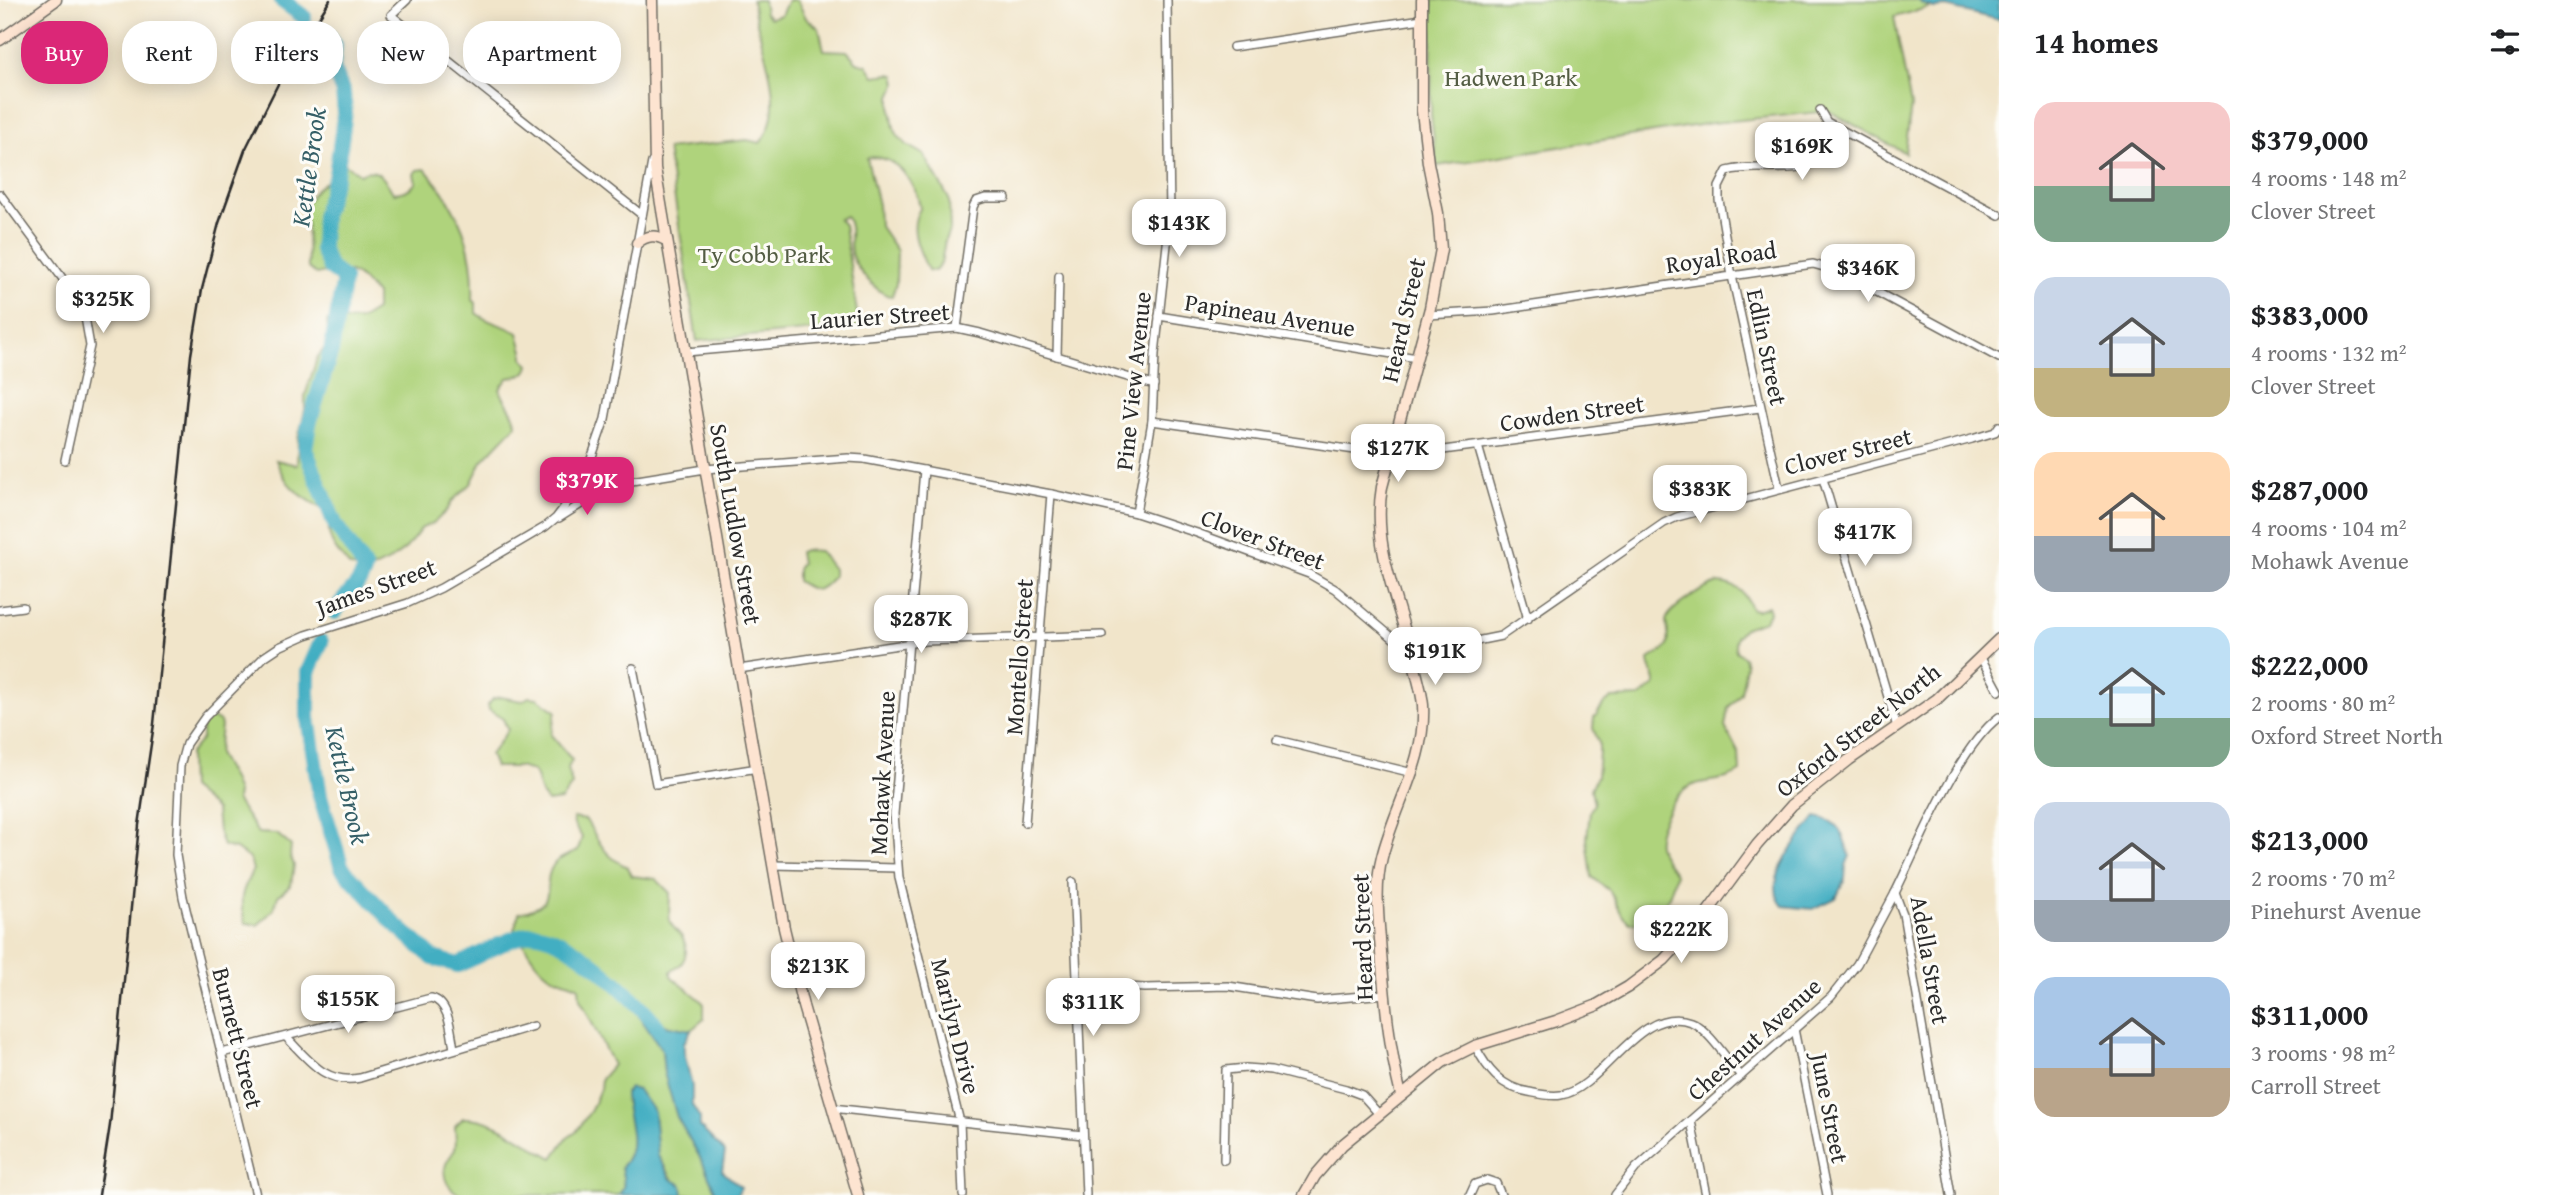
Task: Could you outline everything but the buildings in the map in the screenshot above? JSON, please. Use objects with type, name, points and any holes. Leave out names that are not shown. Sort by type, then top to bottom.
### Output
[{"type":"street","points":[[0,40],[56,0]]},
{"type":"street","points":[[407,0],[391,15],[642,215]]},
{"type":"street","name":"James Street","points":[[182,890],[176,849],[177,794],[183,750],[205,717],[264,657],[286,643],[430,594],[546,526],[566,506],[590,462],[602,430],[610,396],[653,153],[652,0]]},
{"type":"street","name":"Pine View Avenue","points":[[1136,513],[1152,421],[1159,316],[1170,217],[1167,0]]},
{"type":"street","name":"Heard Street","points":[[1401,1095],[1392,1056],[1385,994],[1378,917],[1379,877],[1385,847],[1419,753],[1423,702],[1378,526],[1381,487],[1428,315],[1441,248],[1423,111],[1422,0]]},
{"type":"street","points":[[1233,47],[1422,19]]},
{"type":"street","points":[[1819,110],[1827,122],[1999,215]]},
{"type":"street","name":"Edlin Street","points":[[1779,488],[1732,276],[1719,187],[1726,173],[1739,167],[1780,169],[1807,166],[1835,126]]},
{"type":"street","name":"South Ludlow Street","points":[[653,153],[784,928],[858,1195]]},
{"type":"street","points":[[957,328],[973,207],[976,201],[985,198],[1006,198]]},
{"type":"street","points":[[2,199],[74,294],[85,317],[90,346],[65,460]]},
{"type":"street","points":[[637,243],[645,237],[655,236],[667,241]]},
{"type":"street","name":"Royal Road","points":[[1428,315],[1493,311],[1813,264],[1838,271],[1999,358]]},
{"type":"street","points":[[1057,356],[1059,276]]},
{"type":"street","name":"Papineau Avenue","points":[[1159,316],[1417,358]]},
{"type":"street","name":"Laurier Street","points":[[686,352],[957,328],[1154,385]]},
{"type":"street","name":"Cowden Street","points":[[1152,421],[1390,455],[1479,446],[1760,408]]},
{"type":"street","name":"Clover Street","points":[[546,526],[613,484],[705,469],[848,458],[1051,494],[1136,513],[1197,533],[1309,574],[1335,589],[1412,654],[1500,636],[1664,523],[1677,517],[1995,432],[1999,426]]},
{"type":"street","points":[[1479,446],[1528,618]]},
{"type":"street","points":[[590,462],[597,475],[613,484]]},
{"type":"street","name":"Mohawk Avenue","points":[[897,869],[894,814],[924,470]]},
{"type":"street","points":[[1823,479],[1898,727]]},
{"type":"street","name":"Montello Street","points":[[1025,823],[1051,494]]},
{"type":"street","points":[[0,610],[23,607]]},
{"type":"street","points":[[739,669],[909,643],[1102,635]]},
{"type":"street","name":"Oxford Street North","points":[[1304,1195],[1328,1158],[1378,1113],[1443,1062],[1475,1046],[1576,1014],[1612,997],[1644,976],[1685,939],[1757,845],[1792,805],[1849,760],[1937,699],[1999,639]]},
{"type":"street","points":[[1984,654],[1999,691]]},
{"type":"street","points":[[634,668],[656,784],[758,768]]},
{"type":"street","name":"Adella Street","points":[[1951,1195],[1903,914],[1895,893],[1961,764],[1984,732],[1999,717]]},
{"type":"street","points":[[1277,740],[1413,773]]},
{"type":"street","points":[[774,865],[897,869]]},
{"type":"street","name":"Marilyn Drive","points":[[897,869],[960,1122],[963,1195]]},
{"type":"street","points":[[1073,882],[1086,1195]]},
{"type":"street","name":"Burnett Street","points":[[182,890],[256,1195]]},
{"type":"street","name":"Chestnut Avenue","points":[[1615,1195],[1628,1176],[1842,986],[1857,964],[1895,893]]},
{"type":"street","points":[[1077,985],[1145,988],[1228,986],[1317,1000],[1385,994]]},
{"type":"street","points":[[222,1053],[431,998],[438,999],[444,1005],[454,1049]]},
{"type":"street","points":[[1475,1046],[1485,1065],[1506,1084],[1520,1091],[1561,1096],[1580,1087],[1646,1030],[1661,1023],[1684,1020],[1698,1026],[1741,1076]]},
{"type":"street","points":[[286,1037],[322,1072],[340,1080],[360,1078],[533,1026]]},
{"type":"street","name":"June Street","points":[[1794,1029],[1827,1195]]},
{"type":"street","points":[[1224,1160],[1226,1070],[1264,1069],[1346,1089],[1362,1095],[1378,1113]]},
{"type":"street","points":[[832,1108],[1083,1135]]},
{"type":"street","points":[[1691,1121],[1706,1195]]},
{"type":"street","points":[[1470,1195],[1475,1184],[1487,1180],[1498,1186],[1501,1195]]},
{"type":"green space","name":"Ty Cobb Park","points":[[752,0],[763,0],[765,13],[770,18],[781,15],[788,0],[797,0],[806,18],[819,28],[824,50],[847,51],[857,62],[867,65],[874,76],[895,75],[897,83],[891,96],[894,128],[907,145],[924,155],[949,199],[950,229],[945,240],[941,264],[935,271],[928,270],[916,240],[916,216],[920,209],[915,190],[896,165],[877,157],[867,158],[878,205],[879,225],[897,251],[896,284],[892,296],[876,287],[856,264],[851,254],[850,226],[846,216],[839,219],[844,225],[859,326],[697,341],[667,149],[747,140],[760,143],[769,128],[773,93]]},
{"type":"green space","name":"Hadwen Park","points":[[1432,0],[1930,0],[1931,7],[1894,17],[1911,106],[1905,153],[1829,111],[1712,123],[1437,166],[1431,115]]},
{"type":"green space","points":[[345,164],[360,174],[371,171],[380,175],[393,193],[411,188],[416,183],[414,174],[417,170],[425,169],[448,199],[463,230],[471,263],[476,313],[518,333],[523,358],[529,365],[524,373],[508,378],[500,389],[516,425],[482,461],[471,484],[434,523],[422,528],[406,548],[389,561],[372,569],[350,567],[330,538],[329,513],[291,486],[276,460],[297,465],[305,396],[317,358],[329,342],[327,321],[360,320],[376,310],[376,294],[356,275],[343,270],[316,274],[308,268],[307,228],[303,208],[316,189],[328,180],[333,170]]},
{"type":"green space","points":[[819,551],[833,569],[833,577],[820,589],[813,589],[797,581],[797,569],[801,563],[799,552]]},
{"type":"green space","points":[[1719,583],[1740,590],[1751,609],[1768,606],[1769,612],[1765,621],[1744,628],[1736,637],[1736,651],[1744,657],[1746,666],[1741,693],[1728,708],[1725,727],[1739,754],[1740,772],[1693,785],[1674,802],[1663,820],[1658,838],[1661,853],[1675,874],[1667,901],[1649,919],[1630,923],[1622,915],[1610,891],[1592,877],[1587,839],[1590,811],[1594,804],[1591,789],[1597,776],[1599,753],[1599,743],[1593,728],[1594,718],[1612,698],[1640,697],[1655,685],[1649,659],[1667,647],[1669,638],[1666,621],[1669,615],[1689,598]]},
{"type":"green space","points":[[500,697],[522,701],[529,697],[537,698],[556,711],[551,735],[572,760],[568,768],[572,785],[561,800],[548,802],[544,799],[533,771],[519,767],[495,767],[490,755],[508,730],[503,719],[489,710],[488,705],[493,699]]},
{"type":"green space","points":[[211,717],[220,722],[218,754],[232,779],[237,793],[236,800],[258,833],[277,834],[291,846],[290,856],[294,865],[291,885],[278,896],[274,909],[258,925],[245,923],[242,907],[244,890],[253,870],[250,859],[236,849],[223,846],[216,810],[190,788],[189,754],[202,739],[202,725]]},
{"type":"green space","points":[[573,818],[586,820],[603,848],[628,867],[632,876],[656,879],[670,893],[670,921],[683,939],[686,949],[682,962],[671,971],[671,976],[704,1004],[704,1019],[691,1030],[665,1025],[646,1011],[662,1050],[664,1073],[717,1195],[683,1195],[658,1156],[654,1112],[625,1102],[632,1136],[630,1152],[621,1167],[623,1186],[618,1195],[463,1195],[454,1190],[445,1179],[446,1164],[456,1146],[455,1126],[463,1118],[487,1121],[553,1158],[591,1110],[600,1089],[601,1079],[613,1065],[580,999],[579,987],[551,976],[542,969],[514,930],[519,913],[541,905],[546,899],[548,880],[554,864],[578,850],[582,837]]},
{"type":"water","points":[[1918,0],[1999,0],[1999,20],[1946,7],[1934,8]]},
{"type":"water","points":[[1816,817],[1836,825],[1842,835],[1850,856],[1845,879],[1836,898],[1813,909],[1783,906],[1777,896],[1779,872],[1792,848]]},
{"type":"water","points":[[646,1011],[665,1025],[691,1030],[684,1043],[684,1052],[692,1086],[692,1105],[700,1118],[700,1127],[725,1152],[722,1171],[741,1187],[737,1195],[717,1195],[703,1163],[677,1117],[664,1073],[662,1050],[637,1013]]},
{"type":"water","points":[[630,1088],[638,1090],[654,1112],[658,1156],[671,1179],[682,1185],[683,1195],[618,1195],[623,1186],[621,1167],[630,1150],[631,1132],[625,1093]]},
{"type":"waterway","name":"Kettle Brook","points":[[281,0],[304,17]]},
{"type":"waterway","name":"Kettle Brook","points":[[335,612],[360,581],[365,568],[335,524],[305,449],[309,424],[331,351],[344,279],[330,268],[322,250],[323,216],[336,175],[345,112],[340,84]]},
{"type":"waterway","name":"Kettle Brook","points":[[321,642],[308,672],[308,718],[320,796],[342,868],[394,923],[433,958],[458,965],[521,936],[542,935],[578,953],[598,968],[657,1026]]},
{"type":"railway","points":[[99,1195],[110,1125],[139,825],[154,724],[191,355],[202,289],[219,223],[245,150],[281,78],[330,0]]}]
